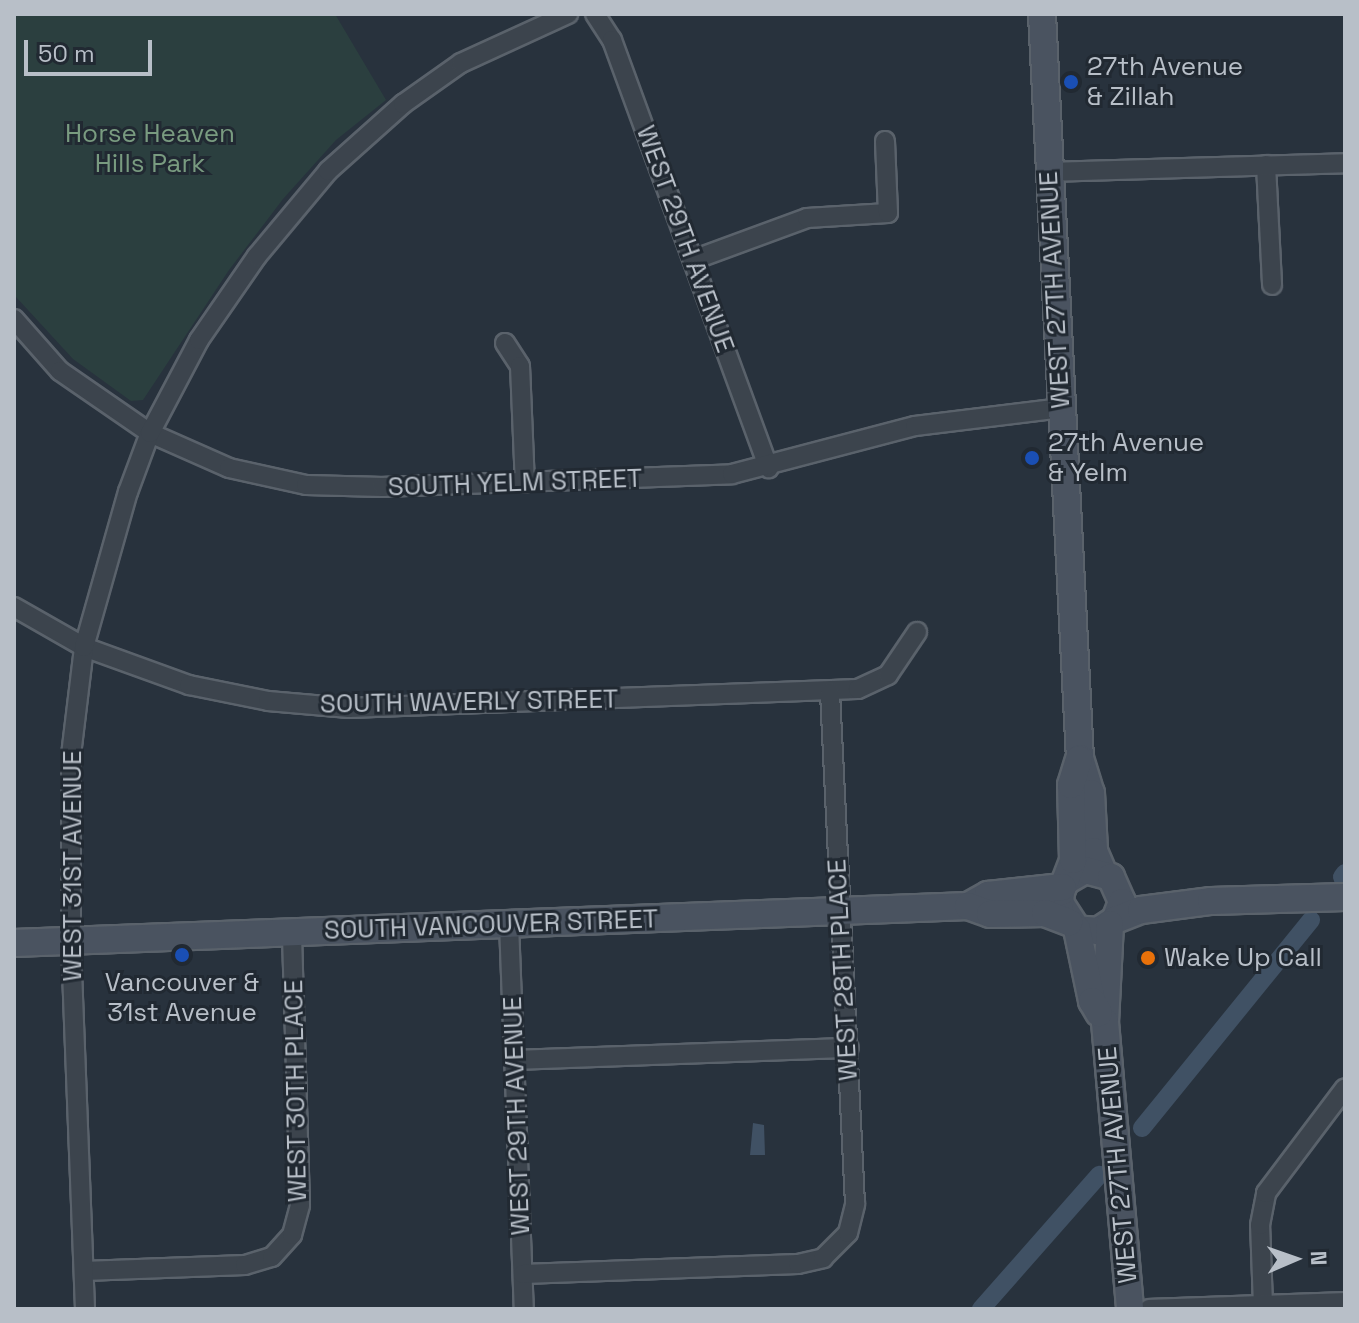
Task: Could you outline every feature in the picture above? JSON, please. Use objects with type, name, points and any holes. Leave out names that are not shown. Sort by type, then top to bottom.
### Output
[{"type":"main road","name":"WEST 27TH AVENUE","points":[[1042,14],[1080,758],[1091,793],[1094,851],[1122,902],[1113,922],[1105,1022],[1130,1309]]},
{"type":"main road","name":"WEST 27TH AVENUE","points":[[1080,758],[1071,785],[1073,860],[1060,903],[1073,926],[1092,1001],[1105,1022]]},
{"type":"main road","points":[[1064,884],[1085,870],[1211,901]]},
{"type":"main road","name":"SOUTH VANCOUVER STREET","points":[[968,906],[988,895],[1064,884]]},
{"type":"main road","points":[[1073,926],[1098,931],[1141,910],[1211,901],[1345,897]]},
{"type":"main road","name":"SOUTH VANCOUVER STREET","points":[[14,943],[968,906],[990,914],[1045,913],[1073,926]]},
{"type":"street","name":"WEST 31ST AVENUE","points":[[85,1309],[71,941],[71,755],[84,647],[112,535],[150,433],[178,375],[228,295],[328,171],[403,104],[461,63],[568,14]]},
{"type":"street","name":"WEST 29TH AVENUE","points":[[595,14],[612,40],[769,468]]},
{"type":"street","points":[[693,260],[807,218],[888,213],[885,141]]},
{"type":"street","points":[[1048,172],[1345,163]]},
{"type":"street","points":[[1266,165],[1272,285]]},
{"type":"street","name":"SOUTH YELM STREET","points":[[14,319],[60,371],[150,433],[229,468],[306,485],[525,483],[718,475],[769,468],[915,426],[1062,408]]},
{"type":"street","points":[[505,343],[520,366],[525,483]]},
{"type":"street","name":"SOUTH WAVERLY STREET","points":[[14,607],[84,647],[189,685],[313,706],[390,708],[858,689],[888,675],[917,632]]},
{"type":"street","name":"WEST 28TH PLACE","points":[[523,1274],[798,1264],[823,1258],[839,1244],[853,1219],[849,1048],[838,912],[830,692]]},
{"type":"street","name":"WEST 29TH AVENUE","points":[[509,924],[524,1309]]},
{"type":"street","name":"WEST 30TH PLACE","points":[[84,1271],[245,1265],[272,1257],[283,1246],[300,1205],[292,933]]},
{"type":"street","points":[[516,1060],[849,1048]]},
{"type":"street","points":[[1263,1305],[1260,1225],[1266,1193],[1345,1088]]},
{"type":"street","points":[[1149,1309],[1345,1302]]},
{"type":"green space","name":"Horse Heaven Hills Park","points":[[14,14],[335,14],[386,100],[336,140],[283,199],[229,270],[143,400],[131,401],[73,359],[16,297]]},
{"type":"water","points":[[753,1123],[764,1125],[765,1155],[750,1155]]},
{"type":"waterway","points":[[1342,877],[1345,873]]},
{"type":"waterway","points":[[1142,1128],[1311,920]]},
{"type":"waterway","points":[[981,1309],[1099,1175]]},
{"type":"place","name":"27th Avenue & Zillah","points":[[1071,82]]},
{"type":"place","name":"27th Avenue & Yelm","points":[[1032,458]]},
{"type":"place","name":"Vancouver & 31st Avenue","points":[[182,955]]},
{"type":"place","name":"Wake Up Call","points":[[1148,958]]}]
